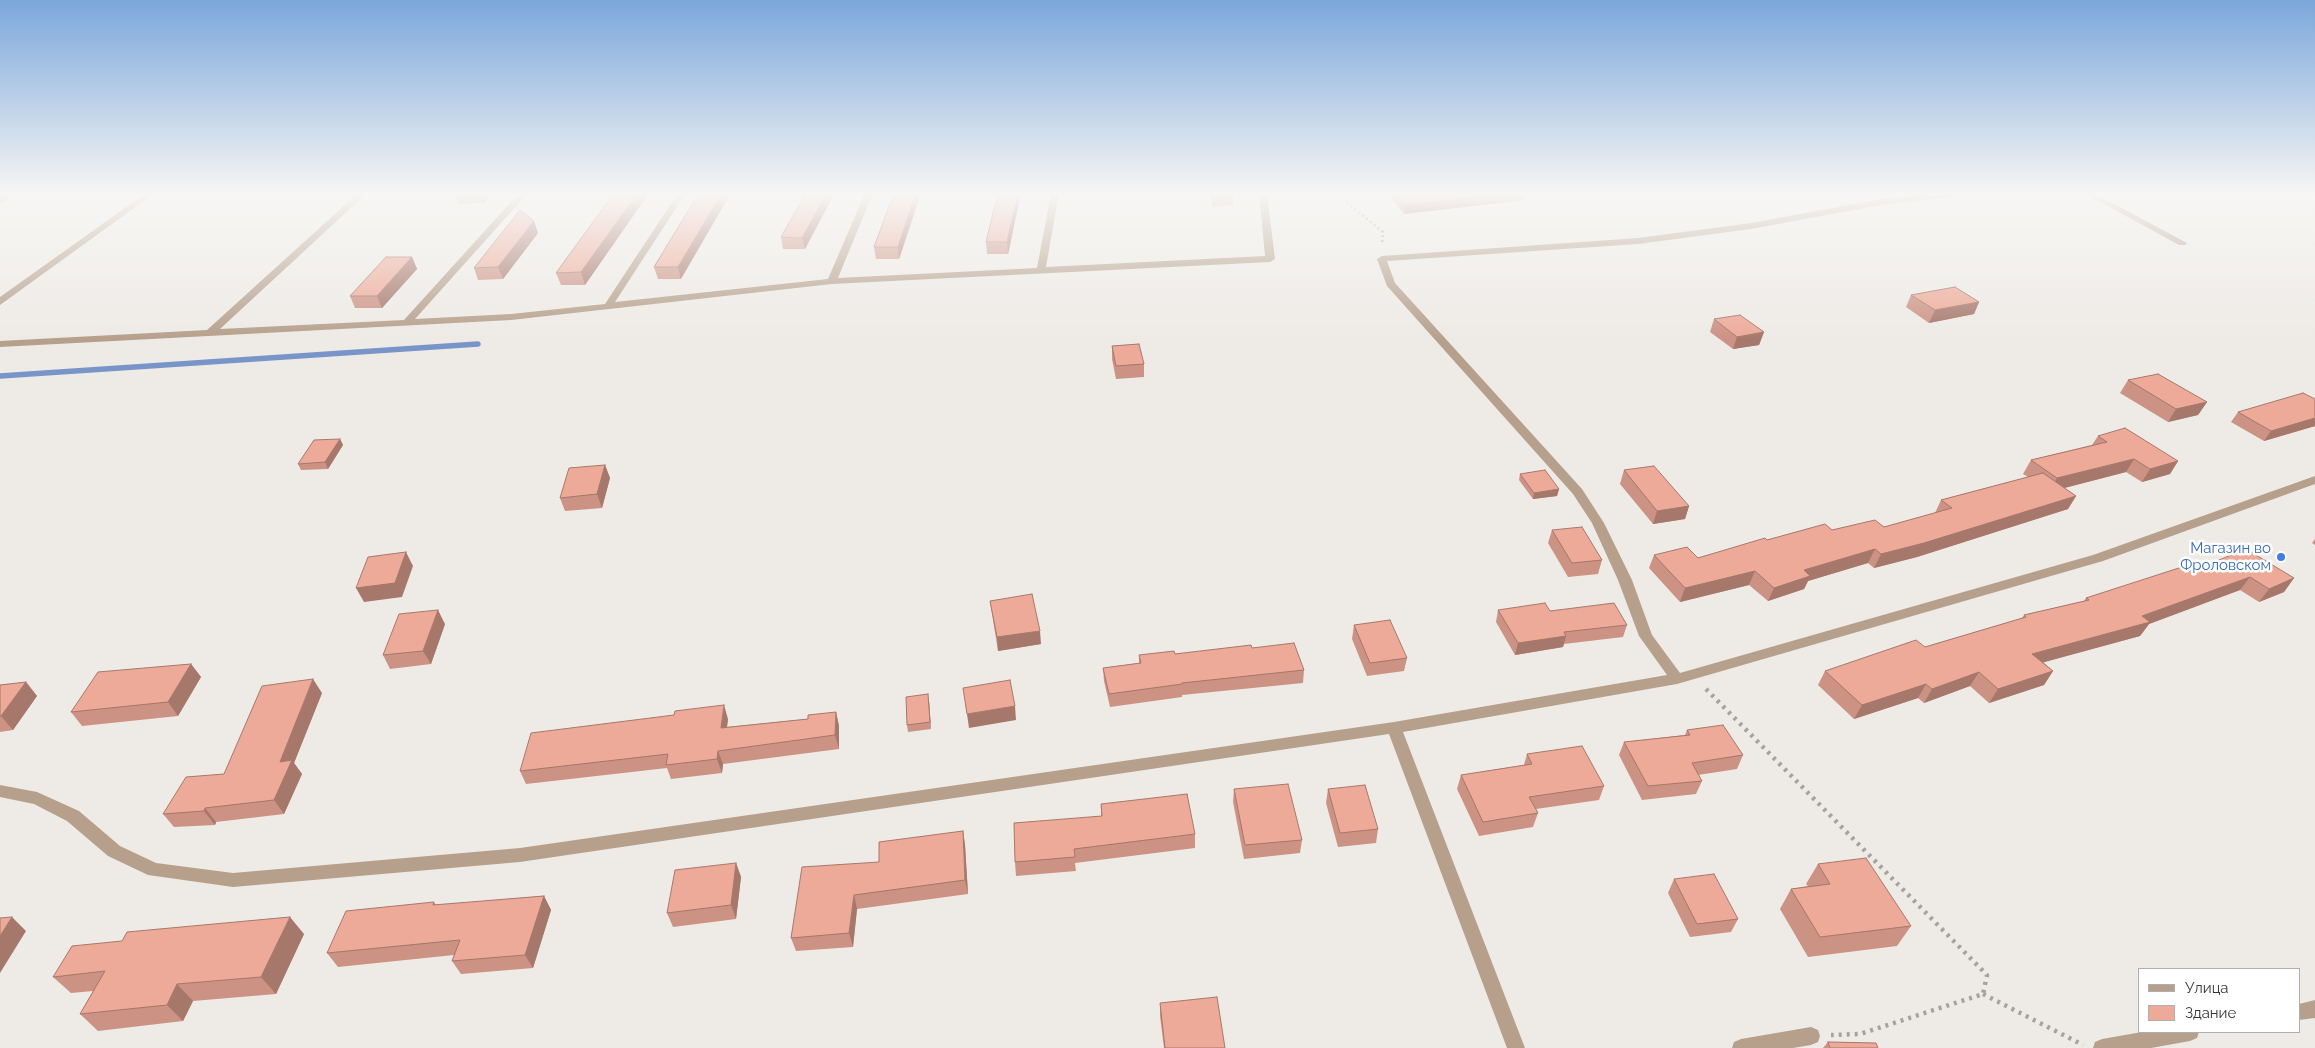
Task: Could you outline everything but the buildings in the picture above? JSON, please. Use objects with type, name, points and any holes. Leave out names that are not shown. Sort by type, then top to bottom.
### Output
[{"type":"street","points":[[0,302],[83,242]]},
{"type":"street","points":[[210,333],[310,242]]},
{"type":"street","points":[[406,323],[480,242]]},
{"type":"street","points":[[608,306],[650,242]]},
{"type":"street","points":[[832,281],[848,242]]},
{"type":"street","points":[[1041,271],[1046,242]]},
{"type":"street","points":[[0,344],[511,317],[832,281],[1270,259],[1268,242]]},
{"type":"street","points":[[1625,242],[1382,259],[1390,284],[1578,492],[1606,539],[1625,580],[1646,636],[1677,680]]},
{"type":"street","points":[[0,791],[38,798],[73,816],[114,851],[154,870],[233,880],[520,855],[1394,728],[1677,680],[2098,558],[2315,480]]},
{"type":"street","points":[[1394,728],[1516,1048]]},
{"type":"street","points":[[2300,1012],[2315,1009]]},
{"type":"street","points":[[2102,1048],[2184,1033]]},
{"type":"street","points":[[1748,1047],[1811,1036]]},
{"type":"path","points":[[1382,259],[1383,242]]},
{"type":"path","points":[[1693,676],[1987,975],[1983,994]]},
{"type":"path","points":[[1811,1036],[1860,1034],[1983,994],[2089,1048]]},
{"type":"waterway","points":[[0,376],[478,344]]},
{"type":"place","name":"Магазин во Фроловском","points":[[2281,557]]}]
